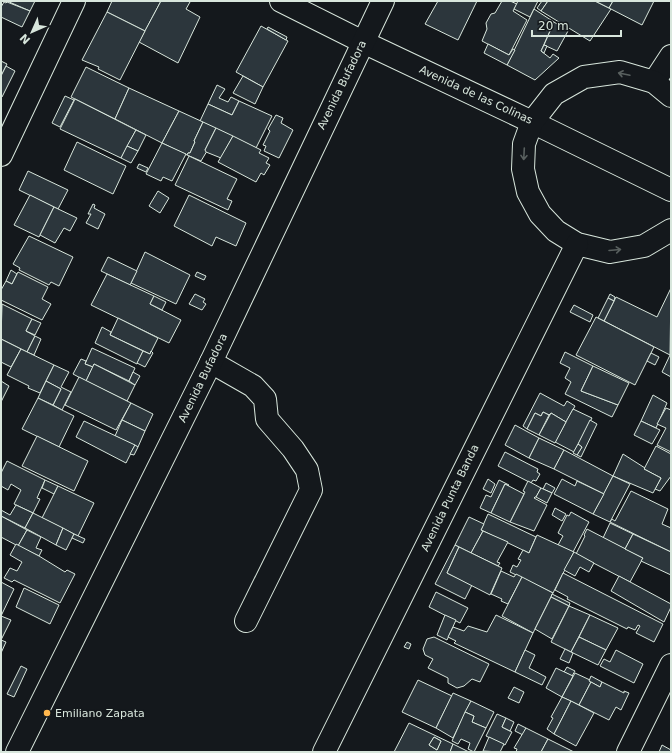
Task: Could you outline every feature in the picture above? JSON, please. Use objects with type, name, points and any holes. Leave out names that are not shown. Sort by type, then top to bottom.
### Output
[{"type":"street","points":[[1,155],[74,1]]},
{"type":"street","name":"Avenida de las Colinas","points":[[281,1],[671,190]]},
{"type":"street","name":"Avenida Bufadora","points":[[17,752],[211,362],[383,1]]},
{"type":"street","points":[[654,82],[671,56]]},
{"type":"street","points":[[671,96],[654,82],[620,72],[584,76],[554,94],[532,122],[524,144],[523,168],[528,192],[540,214],[556,231],[577,244],[610,252],[644,246],[671,230]]},
{"type":"street","name":"Avenida Punta Banda","points":[[324,752],[577,244]]},
{"type":"street","points":[[211,362],[252,386],[265,399],[267,419],[293,449],[307,470],[311,490],[246,621]]},
{"type":"street","points":[[628,752],[671,665]]},
{"type":"building","points":[[7,1],[35,1],[30,11]]},
{"type":"building","points":[[112,1],[161,1],[145,31],[107,12]]},
{"type":"building","points":[[161,1],[190,2],[186,9],[200,17],[178,63],[139,42]]},
{"type":"building","points":[[438,1],[477,1],[458,40],[425,24]]},
{"type":"building","points":[[502,1],[510,1],[517,4],[513,11],[527,20],[509,55],[482,41],[487,29],[486,23],[491,14],[495,13]]},
{"type":"building","points":[[518,1],[538,1],[530,17],[514,9]]},
{"type":"building","points":[[542,1],[548,1],[541,11],[537,8]]},
{"type":"building","points":[[548,1],[595,1],[611,9],[590,41],[541,11]]},
{"type":"building","points":[[595,1],[613,1],[609,8]]},
{"type":"building","points":[[613,1],[654,1],[642,25],[609,8]]},
{"type":"building","points":[[4,2],[30,11],[22,27],[1,17],[1,7]]},
{"type":"building","points":[[534,9],[554,22],[541,51],[550,58],[553,54],[559,58],[535,80],[507,65]]},
{"type":"building","points":[[107,12],[145,31],[120,80],[98,69],[99,67],[82,60]]},
{"type":"building","points":[[554,22],[568,31],[557,51],[544,45]]},
{"type":"building","points":[[261,26],[288,41],[263,87],[236,72]]},
{"type":"building","points":[[268,27],[287,37],[286,40],[267,29]]},
{"type":"building","points":[[488,44],[509,55],[513,49],[515,50],[507,65],[484,53]]},
{"type":"building","points":[[544,45],[547,46],[544,53],[541,51]]},
{"type":"building","points":[[1,61],[7,64],[1,76]]},
{"type":"building","points":[[6,66],[15,71],[1,97],[1,76]]},
{"type":"building","points":[[86,67],[129,88],[115,119],[71,97]]},
{"type":"building","points":[[243,76],[263,87],[255,104],[233,93]]},
{"type":"building","points":[[217,85],[225,89],[219,98],[228,102],[231,97],[239,101],[232,115],[208,104]]},
{"type":"building","points":[[129,88],[179,111],[162,143],[115,119]]},
{"type":"building","points":[[65,96],[74,100],[60,127],[52,123]]},
{"type":"building","points":[[75,99],[136,130],[121,158],[60,129]]},
{"type":"building","points":[[239,101],[272,116],[256,148],[200,121],[208,104],[232,115]]},
{"type":"building","points":[[179,111],[203,122],[190,153],[187,155],[162,143]]},
{"type":"building","points":[[276,115],[283,118],[281,123],[293,130],[279,158],[264,151],[266,146],[263,145],[270,131],[268,129]]},
{"type":"building","points":[[203,122],[216,128],[205,150],[207,151],[201,161],[187,155],[190,153]]},
{"type":"building","points":[[216,128],[233,136],[221,158],[206,152],[205,150]]},
{"type":"building","points":[[136,130],[146,135],[138,151],[127,146]]},
{"type":"building","points":[[233,136],[261,150],[259,153],[269,158],[266,163],[270,165],[264,175],[261,173],[256,182],[218,162]]},
{"type":"building","points":[[77,142],[126,166],[113,194],[64,170]]},
{"type":"building","points":[[162,143],[186,154],[172,181],[163,177],[161,181],[146,174]]},
{"type":"building","points":[[127,146],[138,151],[131,163],[121,158]]},
{"type":"building","points":[[189,156],[237,179],[227,199],[232,201],[228,210],[175,185]]},
{"type":"building","points":[[139,164],[148,168],[146,172],[137,168]]},
{"type":"building","points":[[28,171],[68,190],[58,209],[19,190]]},
{"type":"building","points":[[158,191],[169,198],[160,213],[149,206]]},
{"type":"building","points":[[30,195],[54,207],[39,237],[14,225]]},
{"type":"building","points":[[189,195],[246,223],[236,246],[216,237],[212,246],[174,226]]},
{"type":"building","points":[[93,204],[95,205],[94,208],[105,214],[98,229],[86,223],[91,214],[88,214]]},
{"type":"building","points":[[54,207],[77,218],[70,231],[64,228],[55,243],[40,235]]},
{"type":"building","points":[[29,236],[73,257],[59,286],[51,282],[49,285],[19,270],[20,268],[13,264]]},
{"type":"building","points":[[145,252],[190,275],[176,304],[131,283]]},
{"type":"building","points":[[108,257],[137,271],[130,285],[101,271]]},
{"type":"building","points":[[11,270],[17,274],[12,284],[6,281]]},
{"type":"building","points":[[18,272],[48,287],[42,299],[51,304],[42,320],[1,300],[1,290],[6,281],[12,284]]},
{"type":"building","points":[[197,272],[206,276],[204,280],[195,276]]},
{"type":"building","points":[[107,274],[154,296],[150,304],[181,320],[169,343],[91,305]]},
{"type":"building","points":[[671,288],[670,355],[604,321],[616,297],[657,317]]},
{"type":"building","points":[[195,294],[205,299],[203,302],[206,304],[202,310],[189,304]]},
{"type":"building","points":[[610,294],[615,297],[614,301],[608,298]]},
{"type":"building","points":[[154,296],[166,302],[162,310],[150,304]]},
{"type":"building","points":[[608,298],[614,301],[604,321],[598,318]]},
{"type":"building","points":[[2,304],[32,319],[26,331],[35,336],[27,352],[1,339]]},
{"type":"building","points":[[574,305],[593,315],[590,322],[570,312]]},
{"type":"building","points":[[596,317],[654,347],[635,385],[576,355]]},
{"type":"building","points":[[118,318],[158,338],[150,354],[110,335]]},
{"type":"building","points":[[32,319],[41,323],[35,335],[26,331]]},
{"type":"building","points":[[102,327],[111,332],[110,335],[143,351],[137,364],[95,343]]},
{"type":"building","points":[[35,336],[41,339],[34,355],[27,352]]},
{"type":"building","points":[[1,339],[21,349],[11,367],[1,362]]},
{"type":"building","points":[[92,348],[135,368],[129,381],[94,364],[93,367],[85,364]]},
{"type":"building","points":[[21,349],[54,365],[40,393],[28,388],[29,386],[7,375]]},
{"type":"building","points":[[143,351],[150,354],[151,351],[153,353],[145,367],[137,363]]},
{"type":"building","points":[[565,352],[593,366],[581,391],[618,405],[612,417],[565,394],[571,382],[565,378],[570,368],[560,363]]},
{"type":"building","points":[[651,353],[659,357],[655,365],[647,361]]},
{"type":"building","points":[[671,355],[671,377],[662,372]]},
{"type":"building","points":[[81,359],[86,361],[85,364],[93,367],[86,381],[73,374]]},
{"type":"building","points":[[94,364],[135,385],[127,401],[86,381]]},
{"type":"building","points":[[54,365],[69,372],[61,387],[71,392],[62,410],[53,405],[61,389],[46,381]]},
{"type":"building","points":[[593,366],[629,383],[618,405],[581,391]]},
{"type":"building","points":[[133,372],[140,376],[135,385],[129,381]]},
{"type":"building","points":[[79,377],[131,403],[116,430],[65,405]]},
{"type":"building","points":[[1,381],[9,386],[1,402]]},
{"type":"building","points":[[46,381],[61,389],[53,405],[38,398]]},
{"type":"building","points":[[540,393],[564,406],[567,401],[575,406],[566,422],[551,413],[549,415],[543,412],[541,416],[535,413],[527,429],[523,426]]},
{"type":"building","points":[[653,395],[667,403],[656,428],[641,421]]},
{"type":"building","points":[[38,398],[74,416],[59,447],[22,429]]},
{"type":"building","points":[[131,403],[153,414],[145,431],[122,420]]},
{"type":"building","points":[[666,408],[671,410],[671,452],[657,445],[666,428],[657,424]]},
{"type":"building","points":[[573,409],[592,418],[574,452],[555,442]]},
{"type":"building","points":[[543,412],[549,415],[539,435],[527,429],[535,413],[541,416]]},
{"type":"building","points":[[551,413],[566,422],[555,443],[539,435]]},
{"type":"building","points":[[122,420],[145,431],[138,447],[115,436]]},
{"type":"building","points":[[590,420],[597,424],[581,457],[577,455],[582,447],[578,444]]},
{"type":"building","points":[[84,421],[135,445],[126,463],[76,437]]},
{"type":"building","points":[[641,421],[660,430],[652,444],[634,435]]},
{"type":"building","points":[[515,425],[539,438],[529,458],[505,445]]},
{"type":"building","points":[[37,436],[88,461],[74,491],[22,466]]},
{"type":"building","points":[[539,438],[564,450],[554,469],[529,458]]},
{"type":"building","points":[[578,444],[582,447],[577,455],[573,453]]},
{"type":"building","points":[[135,445],[138,447],[134,455],[130,454]]},
{"type":"building","points":[[656,446],[671,454],[671,476],[660,491],[655,489],[661,478],[644,469]]},
{"type":"building","points":[[564,450],[613,476],[604,494],[554,469]]},
{"type":"building","points":[[505,452],[538,469],[537,472],[540,474],[536,481],[533,480],[531,483],[498,466]]},
{"type":"building","points":[[623,454],[645,468],[644,469],[661,478],[653,493],[613,476]]},
{"type":"building","points":[[7,461],[45,480],[37,498],[40,499],[33,513],[14,504],[21,490],[11,484],[8,490],[1,486],[1,473]]},
{"type":"building","points":[[613,476],[630,484],[610,522],[593,514]]},
{"type":"building","points":[[488,479],[495,484],[491,493],[483,489]]},
{"type":"building","points":[[562,479],[575,486],[577,481],[604,494],[593,514],[554,494]]},
{"type":"building","points":[[45,480],[58,486],[54,494],[42,488]]},
{"type":"building","points":[[499,480],[509,485],[508,486],[505,484],[491,513],[480,508],[486,495],[491,497]]},
{"type":"building","points":[[528,481],[541,488],[534,498],[547,505],[534,531],[510,522],[525,492],[523,491]]},
{"type":"building","points":[[546,483],[555,488],[552,493],[543,489]]},
{"type":"building","points":[[505,484],[524,494],[510,522],[491,513]]},
{"type":"building","points":[[58,486],[94,503],[78,536],[42,518]]},
{"type":"building","points":[[541,488],[552,493],[547,503],[536,497]]},
{"type":"building","points":[[631,491],[668,509],[662,524],[671,528],[671,552],[610,522],[612,519],[615,521]]},
{"type":"building","points":[[16,505],[33,513],[25,528],[1,516],[1,510],[10,515]]},
{"type":"building","points":[[555,508],[566,514],[562,521],[552,515]]},
{"type":"building","points":[[571,512],[589,522],[573,552],[558,545],[563,536],[558,533],[567,515],[569,516]]},
{"type":"building","points":[[33,513],[63,528],[56,545],[25,528]]},
{"type":"building","points":[[488,514],[536,537],[529,553],[481,530]]},
{"type":"building","points":[[1,516],[27,530],[18,546],[1,537]]},
{"type":"building","points":[[469,517],[484,524],[481,530],[483,531],[471,553],[455,545]]},
{"type":"building","points":[[610,523],[633,534],[625,549],[603,538]]},
{"type":"building","points":[[63,528],[74,534],[66,550],[56,545]]},
{"type":"building","points":[[587,529],[643,558],[630,582],[576,554]]},
{"type":"building","points":[[27,530],[41,537],[36,548],[42,550],[39,556],[18,546]]},
{"type":"building","points":[[483,531],[508,542],[497,562],[500,563],[498,566],[471,553]]},
{"type":"building","points":[[74,534],[85,539],[83,543],[72,538]]},
{"type":"building","points":[[633,534],[671,552],[671,575],[641,561],[643,558],[625,549]]},
{"type":"building","points":[[537,535],[574,552],[553,593],[510,572],[513,565],[517,567],[521,560],[518,559],[523,550],[529,553]]},
{"type":"building","points":[[16,544],[65,572],[67,570],[75,574],[60,603],[14,580],[12,582],[4,578],[10,568],[17,571],[22,562],[10,555]]},
{"type":"building","points":[[455,545],[459,547],[447,573],[472,585],[465,599],[435,584]]},
{"type":"building","points":[[459,547],[502,568],[490,595],[447,573]]},
{"type":"building","points":[[574,552],[594,563],[589,572],[580,567],[575,576],[564,570]]},
{"type":"building","points":[[501,571],[514,577],[516,574],[522,577],[508,604],[501,601],[502,599],[491,594]]},
{"type":"building","points":[[563,573],[663,624],[654,642],[636,633],[640,626],[638,625],[635,630],[628,627],[627,629],[567,599],[568,597],[555,590]]},
{"type":"building","points":[[619,576],[671,604],[664,622],[611,591]]},
{"type":"building","points":[[522,577],[553,593],[533,633],[502,616]]},
{"type":"building","points":[[1,582],[14,589],[1,616]]},
{"type":"building","points":[[24,588],[59,605],[50,624],[16,607]]},
{"type":"building","points":[[436,592],[468,608],[460,623],[429,607]]},
{"type":"building","points":[[552,594],[570,603],[569,606],[551,597]]},
{"type":"building","points":[[551,597],[569,606],[552,639],[535,629]]},
{"type":"building","points":[[569,606],[590,615],[571,652],[551,642]]},
{"type":"building","points":[[445,615],[456,620],[447,640],[437,635]]},
{"type":"building","points":[[496,615],[533,633],[515,672],[454,643],[456,641],[448,637],[453,627],[464,631],[468,626],[487,632]]},
{"type":"building","points":[[590,615],[618,628],[606,650],[579,637]]},
{"type":"building","points":[[1,616],[11,620],[1,640]]},
{"type":"building","points":[[434,637],[489,664],[480,682],[472,679],[464,686],[457,688],[448,683],[448,678],[428,668],[433,659],[425,655],[423,649],[427,639]]},
{"type":"building","points":[[579,637],[606,650],[598,665],[571,652]]},
{"type":"building","points":[[1,640],[6,642],[1,653]]},
{"type":"building","points":[[407,642],[411,644],[409,649],[404,647]]},
{"type":"building","points":[[565,649],[573,653],[569,663],[560,659]]},
{"type":"building","points":[[525,650],[535,655],[529,668],[546,677],[542,685],[515,672]]},
{"type":"building","points":[[616,650],[643,664],[634,683],[600,666],[604,659],[610,662]]},
{"type":"building","points":[[21,666],[27,669],[14,697],[7,694]]},
{"type":"building","points":[[567,667],[575,671],[572,676],[564,672]]},
{"type":"building","points":[[556,668],[573,676],[562,697],[546,688]]},
{"type":"building","points":[[575,673],[590,680],[591,682],[579,705],[562,697]]},
{"type":"building","points":[[591,676],[602,682],[600,687],[589,681]]},
{"type":"building","points":[[418,680],[452,696],[436,728],[402,712]]},
{"type":"building","points":[[591,682],[600,687],[602,682],[624,693],[624,691],[629,693],[621,710],[616,707],[609,720],[579,705]]},
{"type":"building","points":[[514,687],[524,692],[519,703],[508,698]]},
{"type":"building","points":[[453,693],[471,701],[453,738],[436,728]]},
{"type":"building","points":[[562,697],[571,701],[554,734],[547,729],[553,718],[551,717]]},
{"type":"building","points":[[471,701],[494,712],[486,728],[472,722],[474,716],[465,712]]},
{"type":"building","points":[[571,701],[594,713],[576,746],[554,734]]},
{"type":"building","points":[[465,712],[474,716],[472,722],[486,728],[474,752],[468,749],[470,743],[461,739],[458,744],[452,741]]},
{"type":"building","points":[[497,714],[506,718],[502,727],[512,732],[505,745],[486,736]]},
{"type":"building","points":[[506,718],[514,722],[510,731],[502,727]]},
{"type":"building","points":[[409,723],[453,744],[450,752],[394,752]],"holes":[[[434,737],[441,741],[437,750],[429,745]]]},
{"type":"building","points":[[518,724],[526,728],[523,735],[515,731]]},
{"type":"building","points":[[526,728],[548,739],[541,752],[516,752],[517,749],[514,748]]},
{"type":"building","points":[[434,737],[441,741],[437,750],[429,745]]},
{"type":"building","points":[[489,737],[504,744],[500,752],[483,751]]},
{"type":"building","points":[[548,739],[574,752],[541,752]]},
{"type":"building","points":[[453,744],[469,752],[450,752]]},
{"type":"building","points":[[662,745],[671,750],[671,752],[659,752]]},
{"type":"place","name":"Emiliano Zapata","points":[[47,713]]}]
